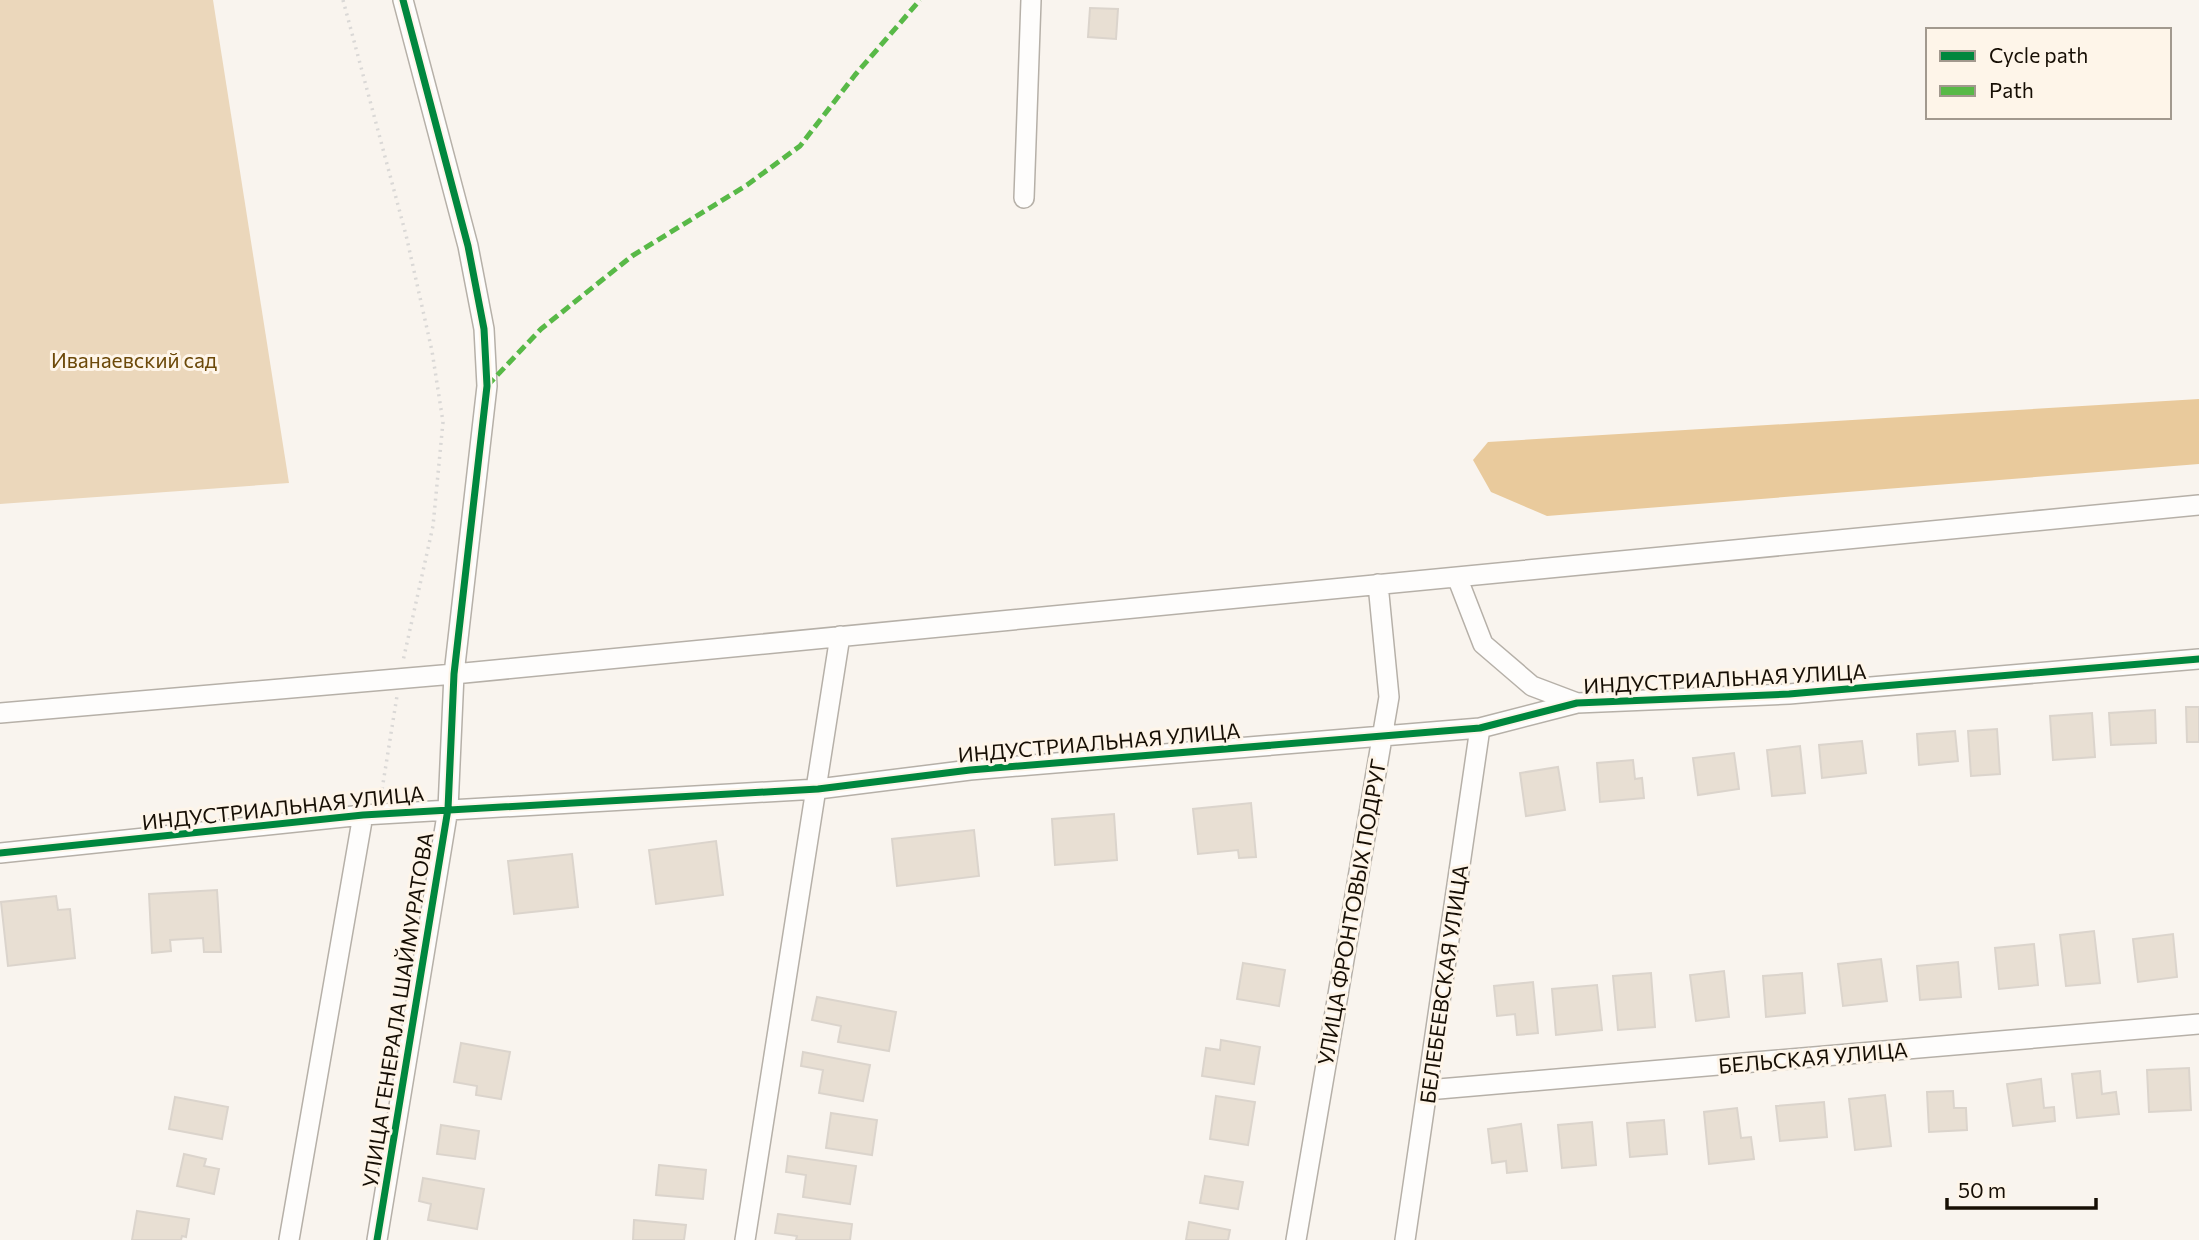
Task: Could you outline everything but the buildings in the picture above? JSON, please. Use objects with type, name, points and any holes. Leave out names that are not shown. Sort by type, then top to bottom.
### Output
[{"type":"street","name":"УЛИЦА ГЕНЕРАЛА ШАЙМУРАТОВА","points":[[377,1240],[448,808],[454,674],[487,386],[484,330],[468,246],[403,0]]},
{"type":"street","points":[[1024,198],[1031,0]]},
{"type":"street","points":[[0,713],[454,674],[2199,505]]},
{"type":"street","points":[[1457,577],[1483,644],[1532,685],[1577,703]]},
{"type":"street","name":"УЛИЦА ФРОНТОВЫХ ПОДРУГ","points":[[1296,1240],[1389,697],[1378,584]]},
{"type":"street","points":[[745,1240],[840,636]]},
{"type":"street","name":"ИНДУСТРИАЛЬНАЯ УЛИЦА","points":[[0,853],[448,808],[818,789],[970,771],[1381,734],[1480,728],[1577,703],[1789,694],[2199,659]]},
{"type":"street","name":"БЕЛЕБЕЕВСКАЯ УЛИЦА","points":[[1405,1240],[1480,728]]},
{"type":"street","points":[[289,1240],[371,815]]},
{"type":"street","name":"БЕЛЬСКАЯ УЛИЦА","points":[[1427,1090],[2199,1024]]},
{"type":"path","points":[[343,0],[406,235],[432,351],[443,422],[433,526],[371,815]]},
{"type":"green space","name":"Иванаевский сад","points":[[0,0],[213,0],[289,483],[0,504]]},
{"type":"shaded area","points":[[2199,399],[2199,464],[1547,516],[1491,492],[1473,460],[1488,442]]},
{"type":"marked path","points":[[487,386],[541,329],[632,256],[747,185],[800,146],[855,75],[920,0]]},
{"type":"cycle path","points":[[377,1240],[448,809],[454,674],[487,386],[484,329],[468,246],[403,0]]},
{"type":"cycle path","points":[[0,853],[363,815],[818,789],[970,770],[1480,728],[1577,703],[1789,694],[2199,659]]}]
